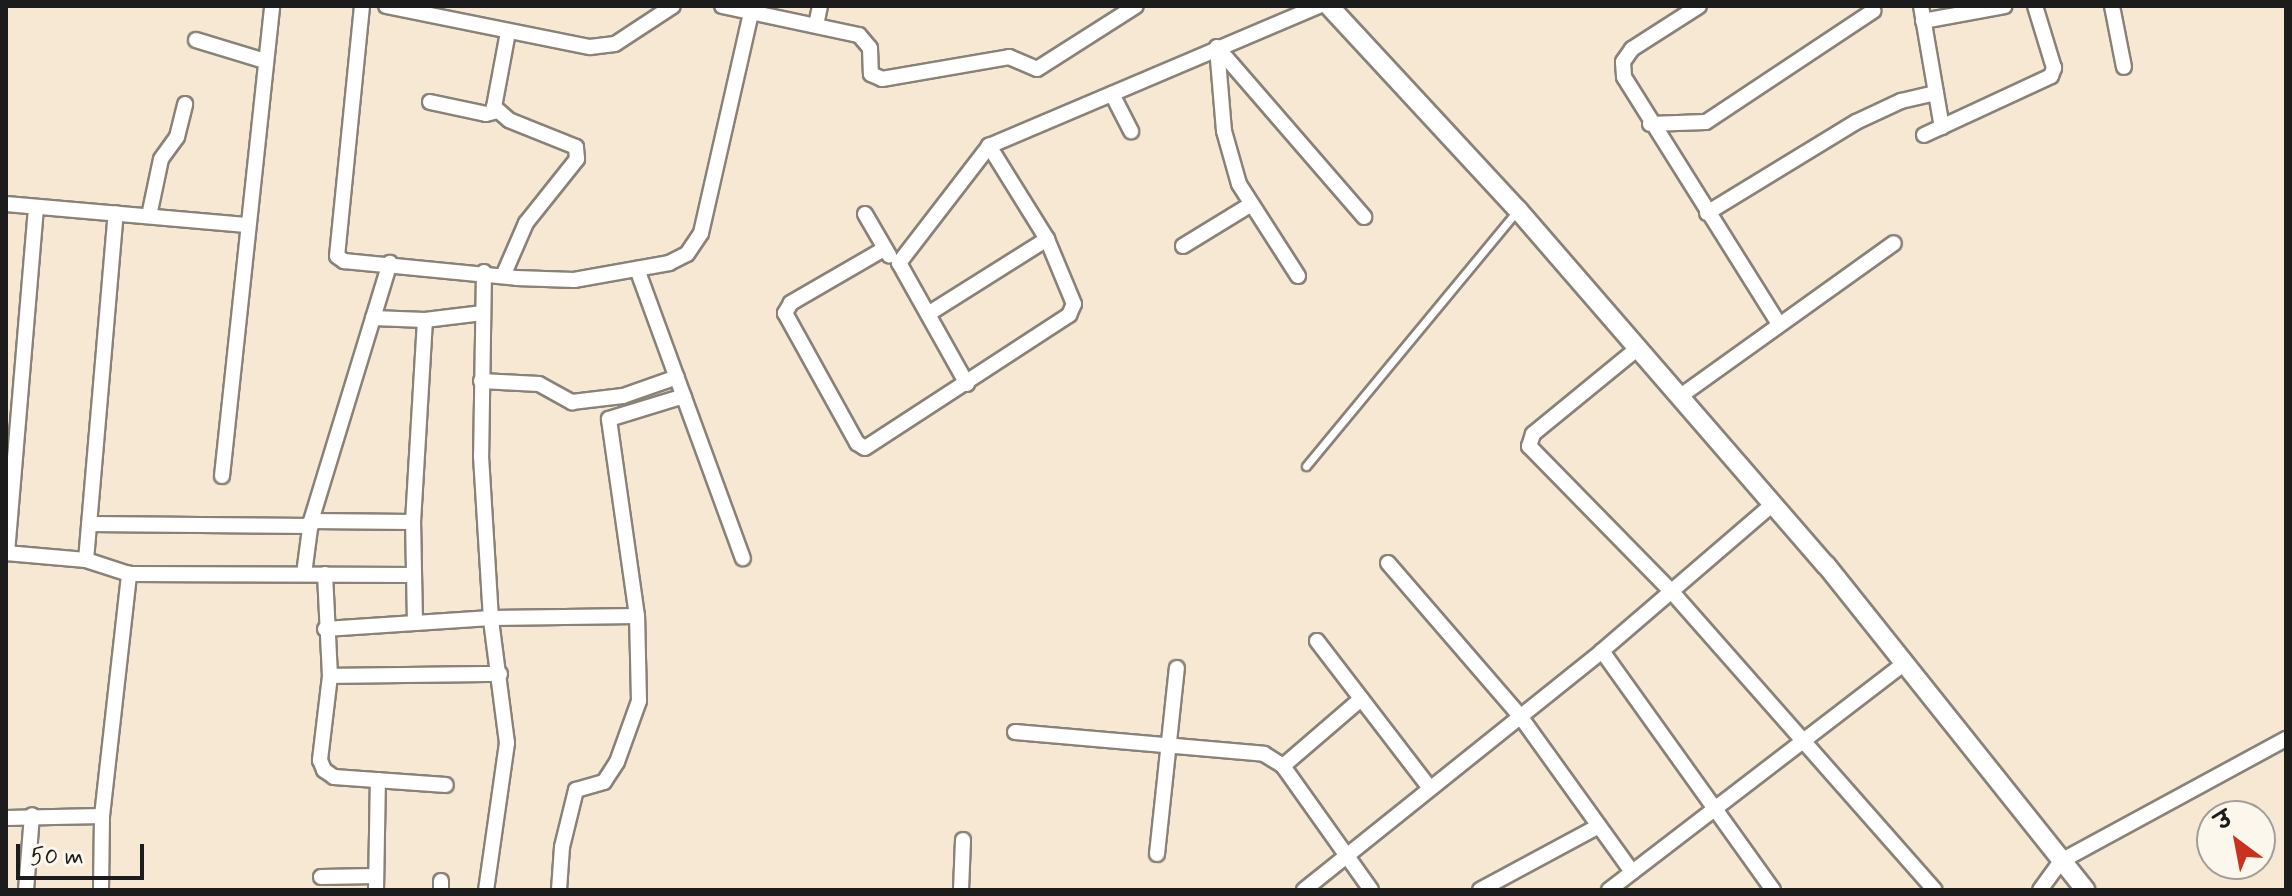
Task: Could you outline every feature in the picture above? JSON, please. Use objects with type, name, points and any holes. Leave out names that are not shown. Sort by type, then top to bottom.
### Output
[{"type":"main road","points":[[1329,6],[1518,210],[1773,504],[1906,662],[2085,890]]},
{"type":"street","points":[[222,476],[246,225],[272,6]]},
{"type":"street","points":[[362,6],[336,245],[344,261],[574,280],[637,269],[687,254],[701,233],[751,13]]},
{"type":"street","points":[[386,6],[508,32],[605,46],[673,6]]},
{"type":"street","points":[[722,6],[859,35],[870,48],[871,74],[882,79],[1009,57],[1037,69],[1136,6]]},
{"type":"street","points":[[816,25],[820,6]]},
{"type":"street","points":[[899,263],[989,146],[1319,6]]},
{"type":"street","points":[[1699,6],[1632,49],[1623,62],[1624,77],[1650,124],[1779,324]]},
{"type":"street","points":[[1942,127],[1922,14],[2005,6]]},
{"type":"street","points":[[1924,135],[2051,76],[2054,68],[2035,6]]},
{"type":"street","points":[[2112,6],[2124,67]]},
{"type":"street","points":[[1650,124],[1706,122],[1873,11]]},
{"type":"street","points":[[497,111],[508,32]]},
{"type":"street","points":[[196,40],[265,61]]},
{"type":"street","points":[[1217,47],[1224,131],[1250,205],[1298,276]]},
{"type":"street","points":[[1217,47],[1364,217]]},
{"type":"street","points":[[1707,213],[1856,122],[1901,101],[1936,93]]},
{"type":"street","points":[[1112,94],[1131,131]]},
{"type":"street","points":[[430,102],[486,114],[497,111],[576,147],[577,159],[526,223],[503,276]]},
{"type":"street","points":[[149,216],[161,159],[177,137],[185,104]]},
{"type":"street","points":[[884,249],[791,303],[785,313],[857,443],[865,448],[876,445],[1069,315],[1071,290],[1047,239],[989,146]]},
{"type":"street","points":[[6,204],[246,225]]},
{"type":"street","points":[[1183,246],[1250,205]]},
{"type":"street","points":[[36,207],[7,553],[86,560],[129,574],[414,575]]},
{"type":"street","points":[[86,560],[116,213]]},
{"type":"street","points":[[865,214],[884,249],[899,263],[967,384]]},
{"type":"street","points":[[928,314],[1047,239]]},
{"type":"street","points":[[1679,397],[1894,243]]},
{"type":"street","points":[[304,574],[311,524],[390,263]]},
{"type":"street","points":[[637,269],[743,558]]},
{"type":"street","points":[[484,272],[481,381],[491,618],[507,743],[486,890]]},
{"type":"street","points":[[373,318],[425,320],[483,313]]},
{"type":"street","points":[[415,623],[413,522],[425,320]]},
{"type":"street","points":[[1638,348],[1533,434],[1529,446],[1672,592],[1935,890]]},
{"type":"street","points":[[481,381],[539,384],[572,402],[623,396],[677,377]]},
{"type":"street","points":[[559,890],[562,847],[576,790],[604,782],[617,762],[639,701],[637,616],[609,419],[684,396]]},
{"type":"street","points":[[1304,890],[1602,651],[1773,504]]},
{"type":"street","points":[[89,524],[413,522]]},
{"type":"street","points":[[1388,563],[1520,716],[1632,872]]},
{"type":"street","points":[[101,890],[102,816],[129,574]]},
{"type":"street","points":[[325,574],[325,629],[330,676],[320,760],[324,770],[334,777],[446,785]]},
{"type":"street","points":[[325,629],[491,618],[637,616]]},
{"type":"street","points":[[1317,641],[1430,788]]},
{"type":"street","points":[[1602,651],[1773,890]]},
{"type":"street","points":[[1609,890],[1906,662]]},
{"type":"street","points":[[1157,854],[1177,668]]},
{"type":"street","points":[[330,676],[500,674]]},
{"type":"street","points":[[1283,766],[1361,699]]},
{"type":"street","points":[[1015,732],[1264,754],[1283,766],[1344,858],[1371,890]]},
{"type":"street","points":[[2040,890],[2061,861],[2286,739]]},
{"type":"street","points":[[321,877],[376,883],[378,780]]},
{"type":"street","points":[[6,818],[32,815],[102,816]]},
{"type":"street","points":[[26,890],[32,815]]},
{"type":"street","points":[[1480,890],[1599,826]]},
{"type":"street","points":[[961,890],[963,840]]},
{"type":"lane","points":[[1306,466],[1518,210]]}]
